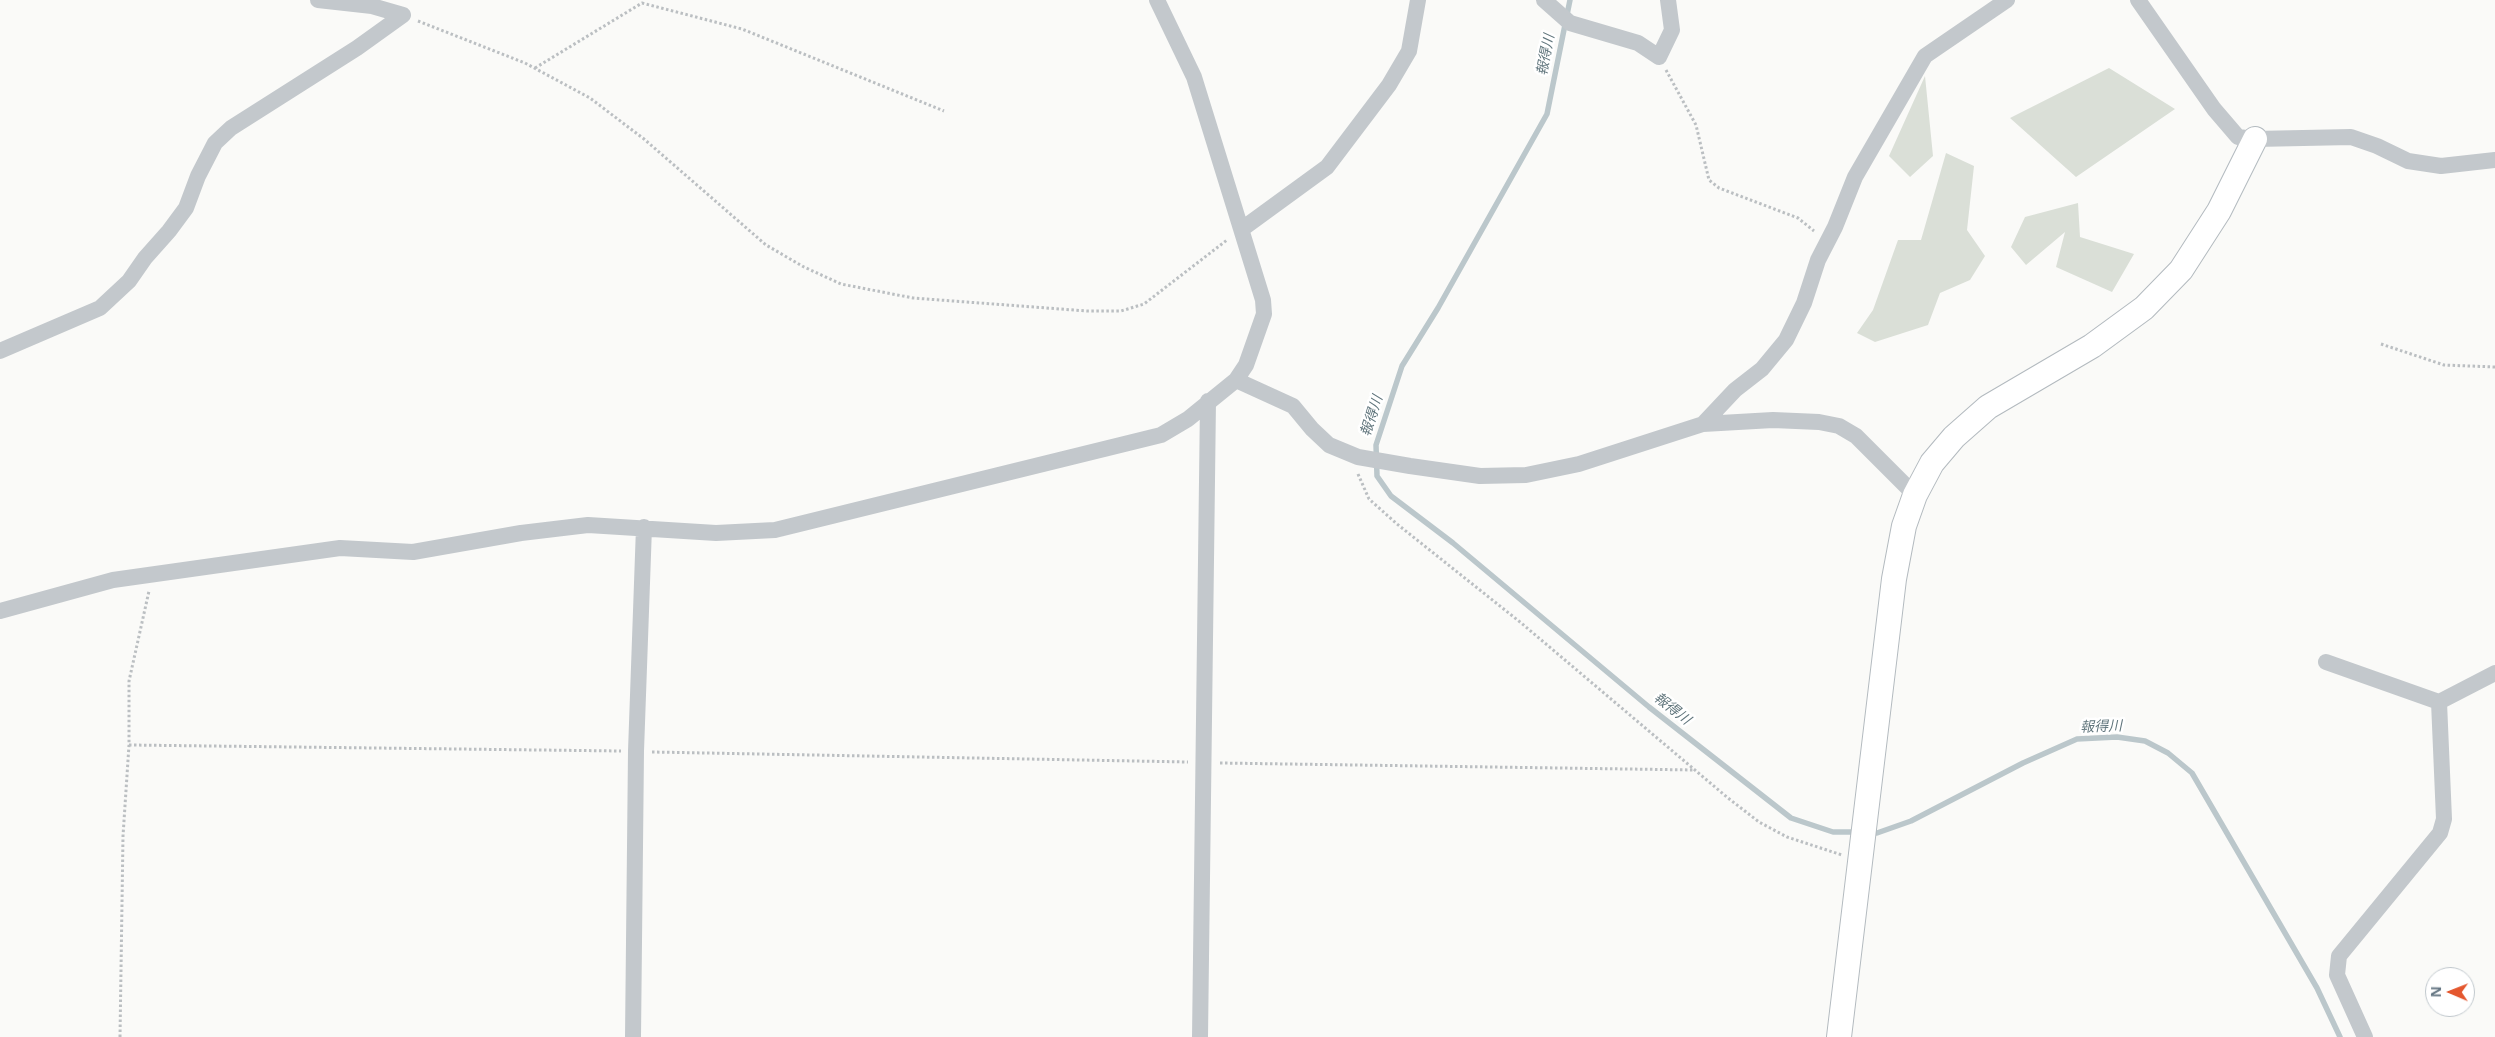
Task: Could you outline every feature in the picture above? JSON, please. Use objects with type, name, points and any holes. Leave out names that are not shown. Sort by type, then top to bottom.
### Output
[{"type":"street","points":[[318,0],[372,6],[403,15]]},
{"type":"street","points":[[0,611],[113,580],[340,548],[412,552],[521,533],[588,525],[716,533],[775,530],[1161,435],[1188,419],[1236,380],[1246,365],[1264,314],[1263,300],[1242,229],[1194,78],[1157,0]]},
{"type":"street","points":[[1242,229],[1327,167],[1389,85],[1409,51],[1418,0]]},
{"type":"street","points":[[1544,0],[1570,23],[1638,43],[1659,57],[1672,30],[1668,0]]},
{"type":"street","points":[[1703,424],[1735,390],[1762,370],[1786,340],[1804,304],[1818,260],[1828,242],[1855,177],[1925,56],[2007,0]]},
{"type":"street","points":[[2138,0],[2214,108],[2238,137],[2255,139],[2352,137],[2377,146],[2408,161],[2441,166],[2495,160]]},
{"type":"street","points":[[0,351],[100,308],[129,281],[180,216],[215,143],[230,128],[357,48],[403,15]]},
{"type":"street","points":[[1839,1037],[1894,579],[1904,526],[1915,494],[1932,463],[1954,437],[1988,407],[2092,346],[2144,308],[2180,270],[2219,211],[2255,139]]},
{"type":"street","points":[[1236,380],[1293,406],[1312,429],[1329,445],[1352,454],[1410,466],[1480,476],[1526,475],[1579,464],[1703,424],[1773,420],[1819,422],[1839,426],[1862,442],[1915,494]]},
{"type":"street","points":[[1200,1037],[1208,401]]},
{"type":"street","points":[[632,1037],[636,751],[644,527]]},
{"type":"street","points":[[2326,662],[2439,702],[2495,673]]},
{"type":"street","points":[[2365,1037],[2337,975],[2339,956],[2440,833],[2444,819],[2439,702]]},
{"type":"path","points":[[534,68],[642,3],[742,29],[944,112]]},
{"type":"path","points":[[403,15],[534,68],[565,83],[598,104],[644,139],[766,245],[804,267],[841,284],[856,288],[913,298],[1087,311],[1121,311],[1144,304],[1242,229]]},
{"type":"path","points":[[1659,57],[1696,125],[1709,180],[1718,188],[1798,218],[1828,242]]},
{"type":"path","points":[[2381,344],[2444,365],[2495,367]]},
{"type":"path","points":[[1352,454],[1361,484],[1369,499],[1520,622],[1759,822],[1787,838],[1861,860]]},
{"type":"path","points":[[120,1037],[123,836],[129,745],[129,681],[153,574]]},
{"type":"path","points":[[129,745],[636,751],[1695,770]]},
{"type":"shaded area","points":[[2109,68],[2175,109],[2076,177],[2010,118]]},
{"type":"shaded area","points":[[1925,76],[1933,156],[1910,177],[1889,156]]},
{"type":"shaded area","points":[[1946,153],[1974,166],[1967,230],[1985,256],[1970,280],[1940,293],[1928,325],[1875,342],[1857,333],[1873,310],[1898,240],[1921,240]]},
{"type":"shaded area","points":[[2078,203],[2080,237],[2134,254],[2112,292],[2056,267],[2065,232],[2026,265],[2011,247],[2025,217]]},
{"type":"waterway","name":"報得川","points":[[1570,0],[1547,114],[1438,308],[1402,366],[1376,445],[1377,476],[1391,496],[1453,543],[1649,707],[1791,818],[1833,832],[1859,832]]},
{"type":"waterway","name":"報得川","points":[[1869,833],[1877,833],[1911,821],[2023,763],[2077,739],[2117,737],[2145,741],[2168,753],[2192,773],[2317,988],[2340,1037]]}]
